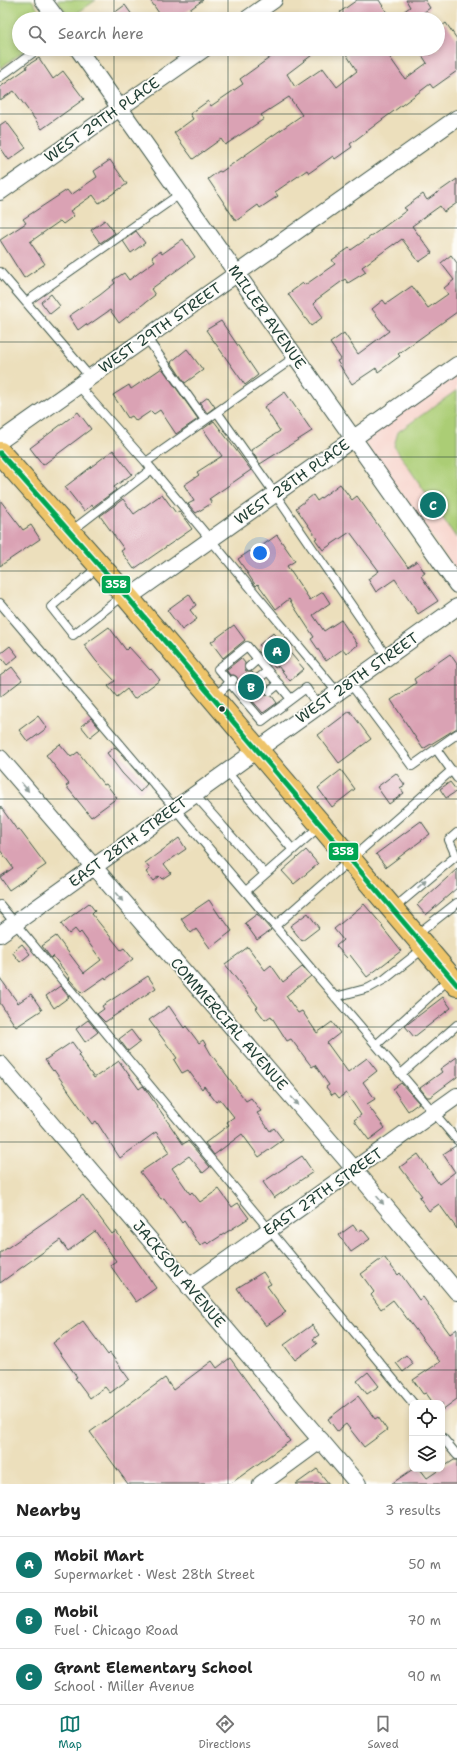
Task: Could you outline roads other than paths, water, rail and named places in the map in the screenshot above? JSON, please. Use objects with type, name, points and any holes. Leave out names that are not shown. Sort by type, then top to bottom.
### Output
[{"type":"main road","points":[[0,453],[126,596],[454,981]]},
{"type":"street","points":[[43,0],[51,12]]},
{"type":"street","points":[[257,12],[274,0]]},
{"type":"street","name":"MILLER AVENUE","points":[[83,56],[457,584]]},
{"type":"street","name":"WEST 29TH PLACE","points":[[0,192],[194,56]]},
{"type":"street","name":"WEST 29TH STREET","points":[[0,441],[457,118]]},
{"type":"street","name":"WEST 28TH PLACE","points":[[126,596],[210,540],[457,365]]},
{"type":"street","name":"WEST 28TH STREET","points":[[257,750],[457,607]]},
{"type":"street","name":"EAST 28TH STREET","points":[[0,934],[257,750]]},
{"type":"street","name":"COMMERCIAL AVENUE","points":[[0,758],[355,1170],[457,1292]]},
{"type":"street","name":"JACKSON AVENUE","points":[[0,1064],[358,1484]]},
{"type":"street","name":"EAST 27TH STREET","points":[[189,1287],[457,1096]]},
{"type":"street","points":[[261,1484],[321,1440]]},
{"type":"lane","points":[[0,78],[29,56]]},
{"type":"lane","points":[[26,302],[180,194]]},
{"type":"lane","points":[[0,272],[26,302],[152,470],[337,692]]},
{"type":"lane","points":[[146,337],[204,420]]},
{"type":"lane","points":[[146,462],[295,357]]},
{"type":"lane","points":[[217,412],[387,657]]},
{"type":"lane","points":[[70,532],[152,470]]},
{"type":"lane","points":[[100,566],[51,607],[73,635],[126,596]]},
{"type":"lane","points":[[0,603],[457,1140]]},
{"type":"lane","points":[[291,699],[247,646],[218,669],[232,682],[252,705],[262,720],[291,699],[306,688],[318,706]]},
{"type":"lane","points":[[249,668],[258,659]]},
{"type":"lane","points":[[259,678],[268,671]]},
{"type":"lane","points":[[212,698],[232,682]]},
{"type":"lane","points":[[350,683],[412,766],[457,734]]},
{"type":"lane","points":[[270,691],[279,684]]},
{"type":"lane","points":[[436,749],[457,778]]},
{"type":"lane","points":[[275,926],[452,770]]},
{"type":"lane","points":[[226,771],[293,850]]},
{"type":"lane","points":[[194,794],[265,874]]},
{"type":"lane","points":[[246,891],[321,825]]},
{"type":"lane","points":[[393,909],[456,856],[449,840],[457,833]]},
{"type":"lane","points":[[336,997],[369,988],[384,980],[457,903]]},
{"type":"lane","points":[[0,905],[411,1400]]},
{"type":"lane","points":[[376,1045],[454,981]]},
{"type":"lane","points":[[401,1074],[457,1025]]},
{"type":"lane","points":[[445,1441],[457,1455]]},
{"type":"place","name":"Grant Elementary School","points":[[433,505]]},
{"type":"place","name":"Mobil Mart","points":[[277,651]]},
{"type":"place","name":"Mobil","points":[[251,687]]}]
